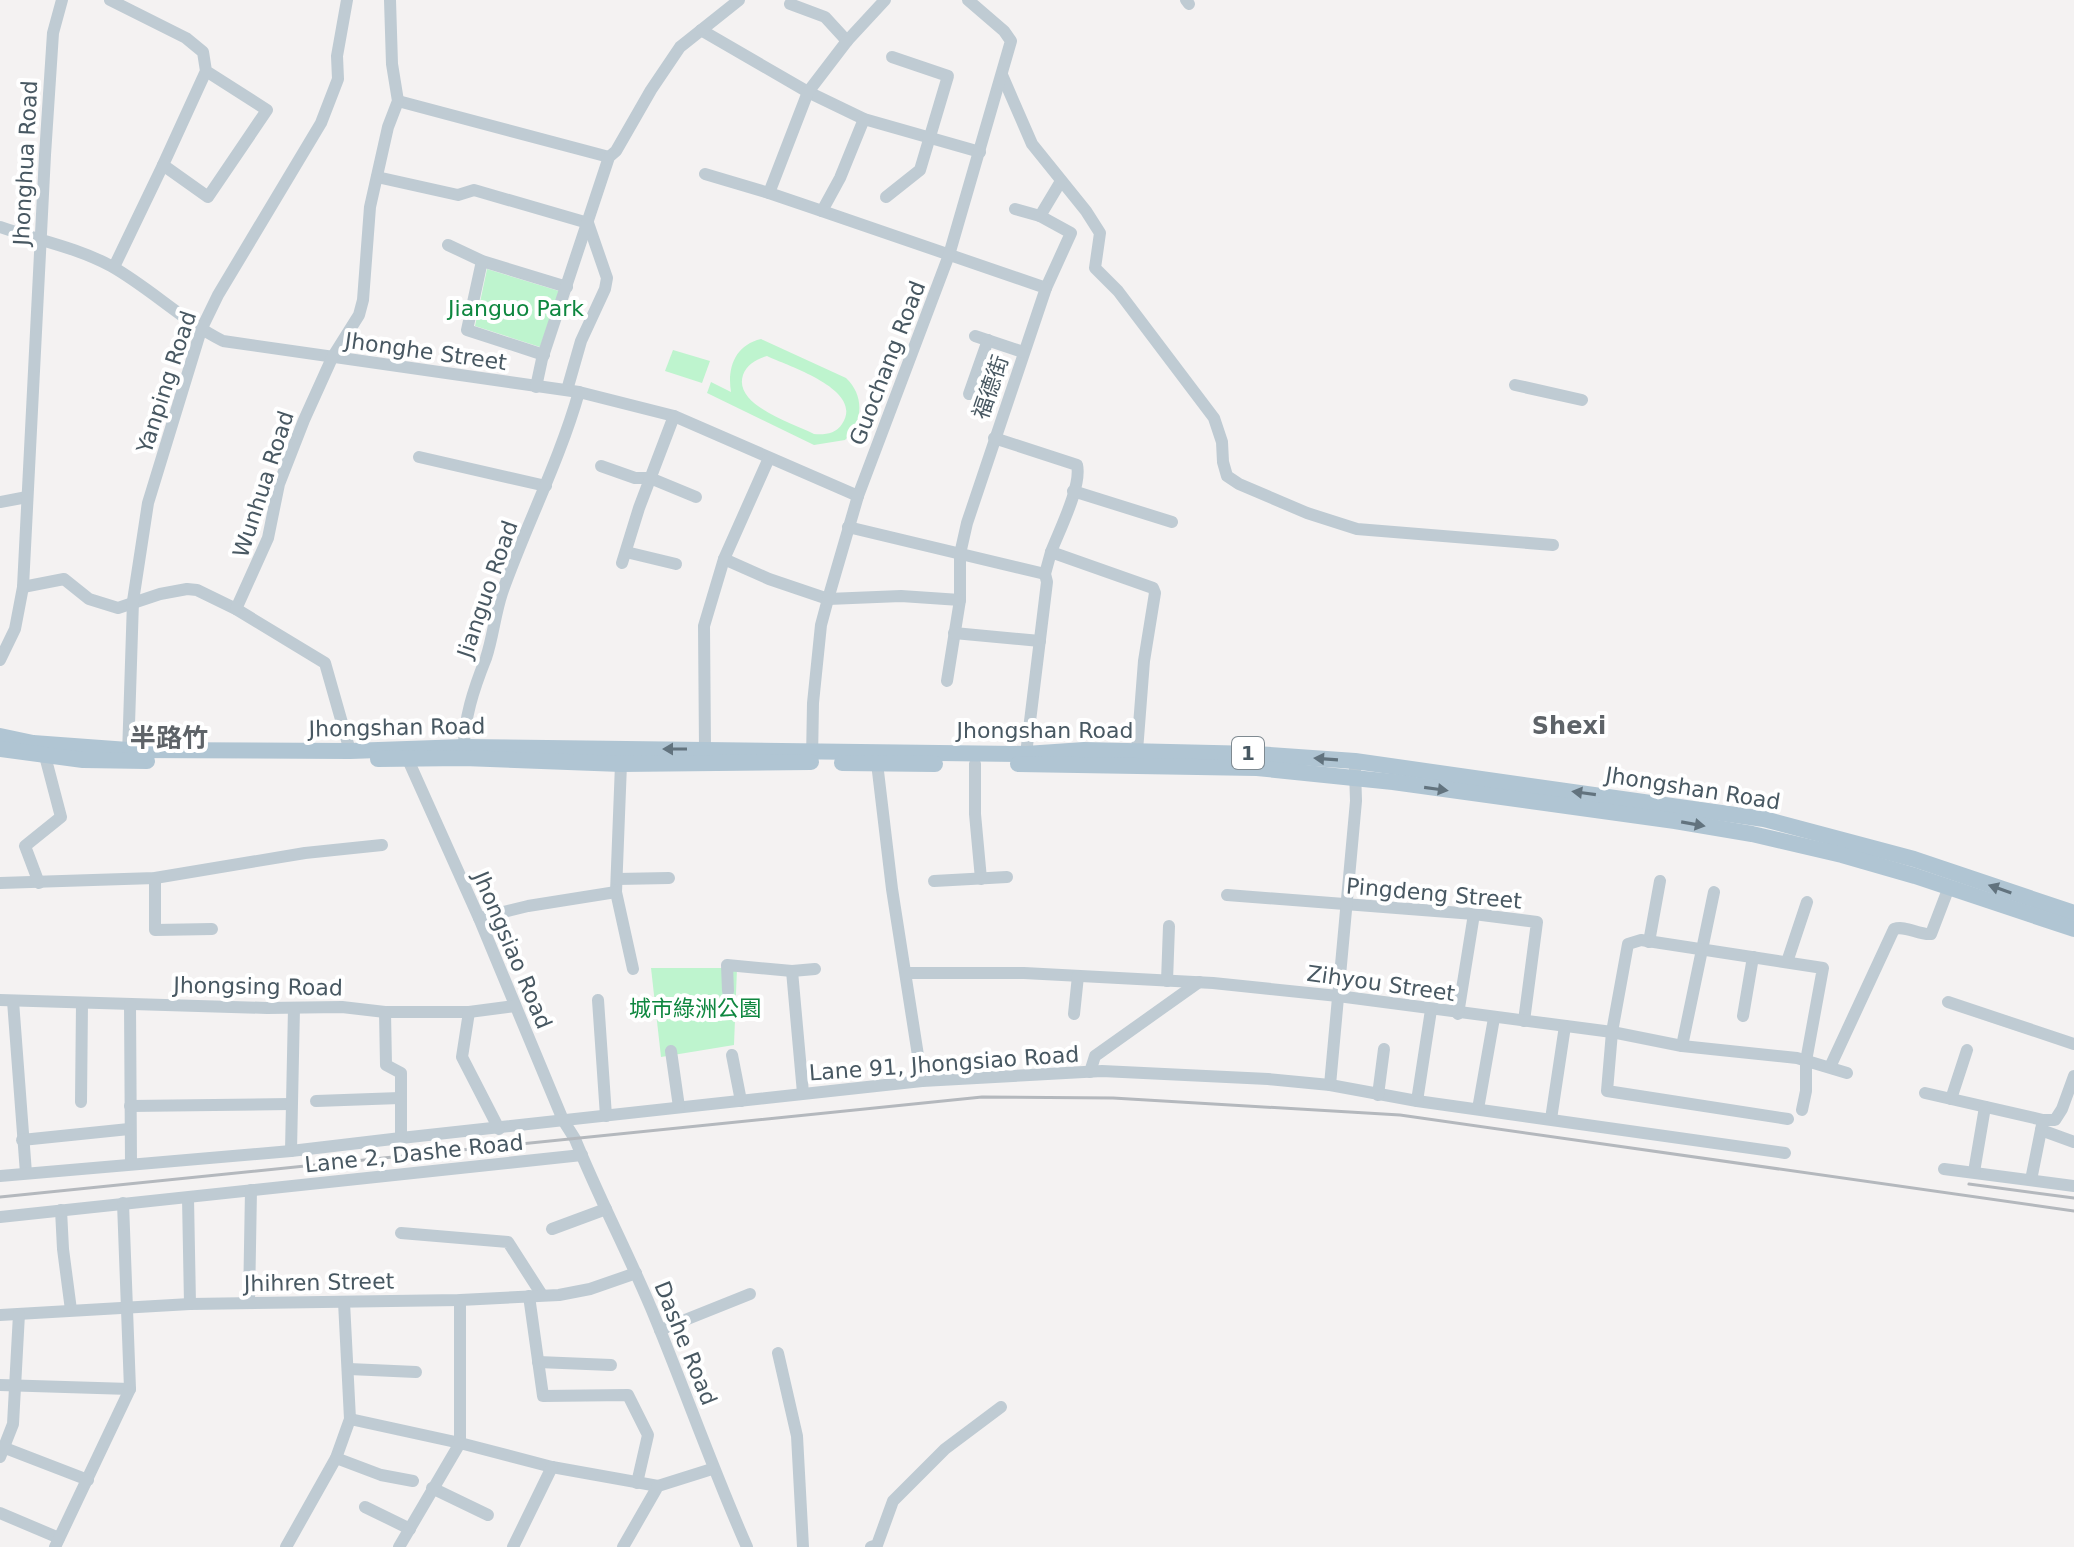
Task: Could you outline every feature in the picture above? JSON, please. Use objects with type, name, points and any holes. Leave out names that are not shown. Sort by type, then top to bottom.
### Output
[{"type":"main road","name":"Jhongshan Road","points":[[0,736],[128,755],[705,749],[877,763],[1257,768],[1675,821],[1752,834],[1842,855],[2074,929]]},
{"type":"main road","name":"Jhongshan Road","points":[[0,749],[83,760],[128,755],[405,753]]},
{"type":"main road","name":"Jhongshan Road","points":[[464,752],[621,764],[1084,750],[1256,754],[1355,761],[1764,819],[1914,859],[2074,913]]},
{"type":"street","name":"Jhonghua Road","points":[[0,660],[15,629],[23,587],[53,33],[62,0]]},
{"type":"street","points":[[110,0],[186,38],[203,52],[206,71],[114,267]]},
{"type":"street","name":"Yanping Road","points":[[128,755],[133,601],[148,503],[201,330],[218,295],[328,107],[338,79],[337,56],[347,0]]},
{"type":"street","name":"Wunhua Road","points":[[236,609],[268,538],[286,462],[332,358],[359,315],[363,300],[370,207],[388,127],[398,101],[394,83],[390,0]]},
{"type":"street","points":[[536,387],[609,157],[616,151],[680,47],[739,0]]},
{"type":"street","points":[[769,193],[808,92],[847,41],[885,0]]},
{"type":"street","name":"Guochang Road","points":[[812,757],[821,625],[848,527],[949,255],[1011,41],[1004,31],[968,0]]},
{"type":"street","points":[[790,4],[825,17],[847,41]]},
{"type":"street","points":[[701,30],[808,92],[864,119],[980,152]]},
{"type":"street","points":[[886,197],[920,170],[948,76],[892,57]]},
{"type":"street","points":[[163,165],[208,197],[267,110],[206,71]]},
{"type":"street","points":[[1002,75],[1032,144],[1100,233],[1095,268],[1118,291],[1214,418],[1222,442],[1227,476],[1307,513],[1357,529],[1553,545]]},
{"type":"street","points":[[398,101],[609,157]]},
{"type":"street","points":[[822,211],[840,178],[864,119]]},
{"type":"street","points":[[705,174],[1046,288]]},
{"type":"street","points":[[377,177],[458,195],[474,190],[588,223]]},
{"type":"street","points":[[1015,209],[1040,216],[1061,181]]},
{"type":"street","name":"福德街","points":[[947,681],[960,600],[960,554],[1023,352],[1046,288],[1071,233],[1040,216]]},
{"type":"street","name":"Jianguo Road","points":[[464,752],[469,708],[502,592],[563,445],[581,341],[605,289],[607,278],[588,223]]},
{"type":"street","name":"Jhonghe Street","points":[[0,227],[67,246],[114,267],[201,330],[223,341],[573,391],[674,416],[858,496]]},
{"type":"street","points":[[448,245],[482,261],[567,287]]},
{"type":"street","points":[[482,261],[467,330],[544,355]]},
{"type":"street","points":[[969,394],[982,338],[1023,352]]},
{"type":"street","points":[[1515,385],[1582,400]]},
{"type":"street","points":[[674,416],[639,508],[624,558],[676,564]]},
{"type":"street","points":[[994,438],[1077,465],[1079,470],[1045,574],[1026,754]]},
{"type":"street","points":[[419,457],[546,486]]},
{"type":"street","points":[[705,749],[704,626],[724,559],[769,458]]},
{"type":"street","points":[[601,466],[635,478],[650,478],[696,497]]},
{"type":"street","points":[[1073,491],[1172,522]]},
{"type":"street","points":[[0,502],[27,497]]},
{"type":"street","points":[[848,527],[1045,574]]},
{"type":"street","points":[[1051,552],[1153,588],[1155,593],[1144,661],[1137,751]]},
{"type":"street","points":[[724,559],[769,579],[828,599],[901,596],[960,600]]},
{"type":"street","points":[[23,587],[64,579],[89,599],[118,608],[133,601],[187,589],[197,590],[236,609],[325,663],[350,751]]},
{"type":"street","points":[[954,633],[1040,641]]},
{"type":"street","name":"Jhongsiao Road","points":[[405,753],[479,918],[563,1120],[582,1155]]},
{"type":"street","points":[[39,883],[25,846],[61,817],[45,756]]},
{"type":"street","points":[[1330,1085],[1348,905],[1356,801],[1355,761]]},
{"type":"street","points":[[877,763],[922,1081]]},
{"type":"street","points":[[621,764],[617,886],[633,969]]},
{"type":"street","points":[[975,764],[975,814],[981,879]]},
{"type":"street","points":[[0,883],[155,878],[305,853],[382,845]]},
{"type":"street","points":[[934,881],[1007,877]]},
{"type":"street","points":[[155,878],[155,930],[212,929]]},
{"type":"street","points":[[479,918],[572,899],[617,886],[669,878]]},
{"type":"street","points":[[1649,942],[1660,881]]},
{"type":"street","points":[[1830,1067],[1894,929],[1900,927],[1931,934],[1949,887]]},
{"type":"street","points":[[1682,1046],[1714,892]]},
{"type":"street","name":"Pingdeng Street","points":[[1227,895],[1474,914],[1537,922],[1524,1021]]},
{"type":"street","points":[[1787,962],[1807,902]]},
{"type":"street","points":[[1458,1014],[1474,914]]},
{"type":"street","points":[[1167,981],[1169,926]]},
{"type":"street","points":[[1788,1119],[1607,1091],[1612,1032],[1628,944],[1641,940],[1823,968],[1806,1061],[1806,1091],[1802,1110]]},
{"type":"street","points":[[1743,1016],[1753,957]]},
{"type":"street","points":[[728,991],[727,965],[792,971],[815,969]]},
{"type":"street","points":[[792,971],[803,1093]]},
{"type":"street","name":"Zihyou Street","points":[[906,973],[1024,973],[1199,982],[1338,996],[1806,1061],[1847,1073]]},
{"type":"street","points":[[1074,1014],[1078,976]]},
{"type":"street","points":[[1090,1072],[1095,1056],[1199,982]]},
{"type":"street","points":[[7,1000],[26,1173]]},
{"type":"street","name":"Jhongsing Road","points":[[7,1000],[342,1007],[385,1012],[469,1012],[515,1006]]},
{"type":"street","points":[[598,1000],[606,1116]]},
{"type":"street","points":[[1948,1002],[2074,1044]]},
{"type":"street","points":[[81,1102],[82,1003]]},
{"type":"street","points":[[130,1004],[131,1164]]},
{"type":"street","points":[[291,1151],[294,1008]]},
{"type":"street","points":[[1417,1101],[1431,1010]]},
{"type":"street","points":[[385,1012],[386,1065],[401,1073],[401,1138]]},
{"type":"street","points":[[469,1012],[462,1057],[499,1129]]},
{"type":"street","points":[[1478,1109],[1494,1018]]},
{"type":"street","points":[[1551,1119],[1565,1026]]},
{"type":"street","points":[[1378,1095],[1384,1049]]},
{"type":"street","points":[[1951,1099],[1967,1050]]},
{"type":"street","points":[[671,1051],[679,1107]]},
{"type":"street","points":[[732,1055],[741,1101]]},
{"type":"street","name":"Lane 91, Jhongsiao Road","points":[[0,1176],[291,1151],[922,1081],[1090,1072],[1268,1079],[1330,1085],[1417,1101],[1785,1153]]},
{"type":"street","points":[[2042,1125],[2055,1120],[2074,1076]]},
{"type":"street","points":[[1925,1093],[2042,1125],[2074,1142]]},
{"type":"street","points":[[316,1101],[400,1098]]},
{"type":"street","points":[[130,1106],[291,1104]]},
{"type":"street","points":[[1974,1172],[1985,1107]]},
{"type":"street","points":[[2031,1180],[2042,1125]]},
{"type":"street","points":[[22,1140],[129,1129]]},
{"type":"street","name":"Lane 2, Dashe Road","points":[[0,1217],[582,1155]]},
{"type":"street","name":"Dashe Road","points":[[582,1155],[685,1389],[712,1469],[747,1547]]},
{"type":"street","points":[[1944,1169],[2074,1186]]},
{"type":"street","points":[[249,1303],[251,1190]]},
{"type":"street","points":[[188,1198],[190,1304]]},
{"type":"street","points":[[0,1513],[57,1542],[130,1389],[123,1203]]},
{"type":"street","points":[[552,1229],[606,1209]]},
{"type":"street","points":[[61,1210],[71,1310]]},
{"type":"street","points":[[401,1233],[508,1242],[536,1295],[538,1362],[543,1396],[628,1395],[648,1435],[637,1483]]},
{"type":"street","name":"Jhihren Street","points":[[0,1315],[128,1306],[460,1300],[559,1295],[590,1289],[636,1273]]},
{"type":"street","points":[[660,1330],[750,1294]]},
{"type":"street","points":[[399,1547],[460,1443],[460,1300]]},
{"type":"street","points":[[286,1547],[336,1458],[350,1419],[344,1302]]},
{"type":"street","points":[[0,1309],[0,1315]]},
{"type":"street","points":[[19,1314],[13,1424],[2,1452],[88,1480]]},
{"type":"street","points":[[778,1353],[797,1436],[803,1547]]},
{"type":"street","points":[[538,1362],[611,1365]]},
{"type":"street","points":[[349,1369],[416,1372]]},
{"type":"street","points":[[0,1385],[130,1389]]},
{"type":"street","points":[[871,1547],[877,1545],[893,1501],[945,1449],[1001,1407]]},
{"type":"street","points":[[350,1419],[552,1467],[658,1486],[712,1469]]},
{"type":"street","points":[[336,1458],[381,1475],[413,1481]]},
{"type":"street","points":[[518,1545],[552,1467]]},
{"type":"street","points":[[623,1547],[658,1486]]},
{"type":"street","points":[[432,1488],[488,1515]]},
{"type":"street","points":[[365,1507],[410,1529]]},
{"type":"green space","name":"Jianguo Park","points":[[487,269],[559,291],[540,347],[475,326]]},
{"type":"green space","points":[[761,339],[846,378],[856,393],[859,409],[855,425],[845,440],[814,445],[707,393],[711,382],[731,392],[732,366],[739,352]],"holes":[[[767,356],[807,373],[834,390],[843,401],[846,412],[842,424],[830,433],[814,434],[755,404],[742,386],[743,375],[756,360]]]},
{"type":"green space","points":[[673,350],[710,361],[702,383],[665,371]]},
{"type":"green space","name":"城市綠洲公園","points":[[651,968],[737,968],[734,1045],[661,1057]]},
{"type":"railway","points":[[0,1197],[982,1097],[1113,1098],[1400,1115],[2074,1211]]},
{"type":"railway","points":[[1969,1184],[2074,1198]]},
{"type":"district","name":"Shexi","points":[[1569,726]]},
{"type":"district","name":"半路竹","points":[[169,738]]}]
